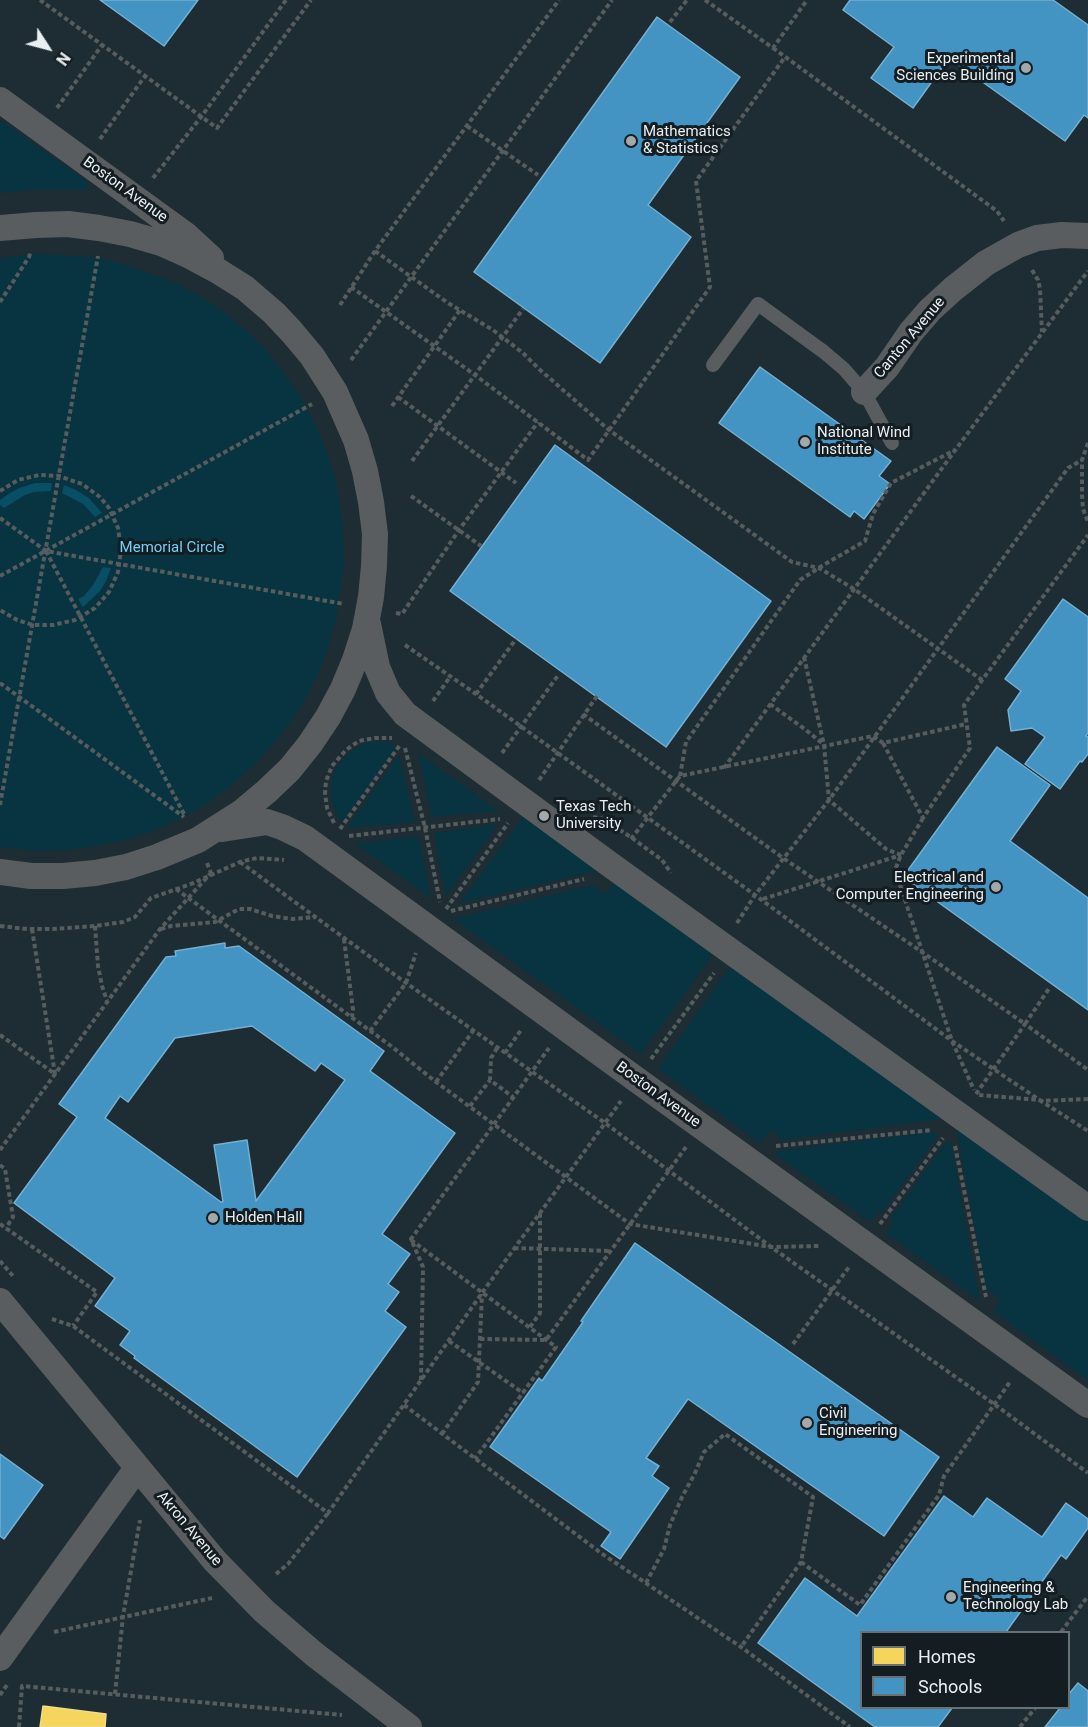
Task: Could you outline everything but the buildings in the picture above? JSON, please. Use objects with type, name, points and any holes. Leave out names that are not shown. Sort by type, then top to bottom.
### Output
[{"type":"street","name":"Boston Avenue","points":[[0,100],[186,235],[244,288]]},
{"type":"street","points":[[0,228],[68,224],[130,234],[161,243],[190,256],[244,288],[274,313],[312,356],[335,392],[357,440],[371,502],[375,534],[374,566],[368,613],[356,660],[328,717],[310,744],[290,769],[267,791],[216,830],[157,857],[126,867],[63,876],[31,876],[0,872]]},
{"type":"street","name":"Canton Avenue","points":[[864,392],[887,367],[911,332],[930,310],[986,262],[1037,238],[1062,235],[1088,236]]},
{"type":"street","points":[[368,613],[376,667],[388,693],[405,714],[612,866],[1088,1208]]},
{"type":"street","name":"Boston Avenue","points":[[216,830],[267,822],[305,838],[1088,1405]]},
{"type":"street","name":"Akron Avenue","points":[[0,1301],[215,1561],[264,1611],[322,1660],[409,1727]]},
{"type":"street","points":[[0,1658],[137,1468]]},
{"type":"lane","points":[[712,365],[758,304],[844,369],[864,392],[892,443]]},
{"type":"path","points":[[40,0],[217,128],[311,0]]},
{"type":"path","points":[[136,199],[201,117],[286,0]]},
{"type":"path","points":[[339,305],[375,251],[559,0]]},
{"type":"path","points":[[351,360],[612,0]]},
{"type":"path","points":[[670,22],[687,0]]},
{"type":"path","points":[[705,0],[998,211],[1038,280],[1042,333]]},
{"type":"path","points":[[772,48],[807,0]]},
{"type":"path","points":[[52,114],[102,45]]},
{"type":"path","points":[[351,287],[475,375],[588,460],[710,286],[696,181],[785,57]]},
{"type":"path","points":[[95,145],[145,76]]},
{"type":"path","points":[[467,126],[538,175]]},
{"type":"path","points":[[0,805],[100,243],[111,230]]},
{"type":"path","points":[[0,302],[29,257],[32,248],[30,248]]},
{"type":"path","points":[[375,251],[503,337],[523,352],[539,369],[609,430],[792,562],[819,568],[854,589],[982,680]]},
{"type":"path","points":[[724,768],[1088,271]]},
{"type":"path","points":[[412,461],[523,309]]},
{"type":"path","points":[[392,406],[460,310]]},
{"type":"path","points":[[307,397],[313,403],[314,410]]},
{"type":"path","points":[[399,397],[516,483]]},
{"type":"path","points":[[0,576],[313,403]]},
{"type":"path","points":[[0,518],[46,551],[343,603],[368,613],[402,614],[459,530],[538,422]]},
{"type":"path","points":[[1088,442],[1082,460],[1083,509],[1088,522]]},
{"type":"path","points":[[628,844],[680,776],[686,742],[800,580],[866,541],[873,514],[891,483],[956,449]]},
{"type":"path","points":[[734,929],[755,895],[829,800],[1068,468],[1082,460]]},
{"type":"path","points":[[0,491],[11,483],[32,476],[59,476],[76,481],[94,492],[112,514],[120,535],[121,550],[116,579],[109,592],[95,608],[81,616],[61,624],[33,625],[17,620],[0,610]]},
{"type":"path","points":[[411,496],[481,546]]},
{"type":"path","points":[[975,1094],[952,1041],[895,870],[901,855],[923,818],[970,748],[964,705],[1088,535]]},
{"type":"path","points":[[46,551],[187,819]]},
{"type":"path","points":[[342,610],[344,596]]},
{"type":"path","points":[[476,694],[516,639]]},
{"type":"path","points":[[405,645],[762,899],[952,1041],[1088,1131]]},
{"type":"path","points":[[804,657],[824,745],[829,800],[886,849],[901,855]]},
{"type":"path","points":[[502,754],[559,675]]},
{"type":"path","points":[[428,707],[450,677]]},
{"type":"path","points":[[0,683],[187,819]]},
{"type":"path","points":[[535,786],[597,696]]},
{"type":"path","points":[[770,704],[824,745]]},
{"type":"path","points":[[583,714],[783,858],[922,952],[1088,1071]]},
{"type":"path","points":[[883,743],[966,724]]},
{"type":"path","points":[[680,776],[873,736],[883,743],[923,818]]},
{"type":"path","points":[[350,844],[337,833],[327,808],[326,781],[332,766],[346,750],[359,741],[393,738],[403,741]]},
{"type":"path","points":[[403,741],[442,914]]},
{"type":"path","points":[[337,833],[403,741]]},
{"type":"path","points":[[343,837],[512,817],[442,914]]},
{"type":"path","points":[[179,822],[187,819]]},
{"type":"path","points":[[762,899],[901,855]]},
{"type":"path","points":[[0,926],[32,929],[95,926],[123,922],[135,917],[151,898],[191,884],[211,873],[240,862],[257,858],[273,858],[292,862]]},
{"type":"path","points":[[240,862],[473,1031],[605,1123],[771,1247],[1088,1473]]},
{"type":"path","points":[[0,1150],[160,929],[211,873]]},
{"type":"path","points":[[442,914],[589,878]]},
{"type":"path","points":[[176,889],[630,1224],[771,1247],[825,1246]]},
{"type":"path","points":[[160,929],[219,920],[239,909],[250,909],[292,919],[316,917]]},
{"type":"path","points":[[95,926],[100,976],[108,1002]]},
{"type":"path","points":[[32,929],[55,1075]]},
{"type":"path","points":[[344,938],[354,1010],[352,1017]]},
{"type":"path","points":[[370,1032],[406,983],[418,948]]},
{"type":"path","points":[[647,1065],[715,972]]},
{"type":"path","points":[[975,1094],[1050,987]]},
{"type":"path","points":[[504,1053],[525,1024]]},
{"type":"path","points":[[436,1082],[473,1031]]},
{"type":"path","points":[[0,1035],[55,1075]]},
{"type":"path","points":[[411,1239],[552,1043]]},
{"type":"path","points":[[470,1106],[490,1080],[490,1058],[497,1048]]},
{"type":"path","points":[[490,1080],[513,1097]]},
{"type":"path","points":[[276,1574],[288,1564],[328,1513],[514,1248],[626,1094]]},
{"type":"path","points":[[975,1094],[1041,1101],[1088,1099]]},
{"type":"path","points":[[735,1150],[939,1129]]},
{"type":"path","points":[[876,1228],[944,1137]]},
{"type":"path","points":[[953,1139],[986,1302]]},
{"type":"path","points":[[546,1340],[691,1140]]},
{"type":"path","points":[[0,1165],[5,1169],[13,1217],[6,1228]]},
{"type":"path","points":[[530,1327],[540,1312],[540,1213]]},
{"type":"path","points":[[0,1224],[97,1292],[73,1326],[328,1513]]},
{"type":"path","points":[[411,1239],[556,1347],[476,1459]]},
{"type":"path","points":[[411,1239],[423,1267],[421,1381]]},
{"type":"path","points":[[514,1248],[611,1251]]},
{"type":"path","points":[[793,1344],[854,1260]]},
{"type":"path","points":[[442,1434],[477,1383],[482,1293]]},
{"type":"path","points":[[480,1339],[546,1340]]},
{"type":"path","points":[[448,1341],[523,1393]]},
{"type":"path","points":[[801,1562],[860,1605],[939,1495],[944,1476],[1010,1382]]},
{"type":"path","points":[[404,1405],[601,1552],[741,1647],[850,1727]]},
{"type":"path","points":[[646,1583],[664,1549],[670,1525],[704,1452],[725,1434],[813,1497],[801,1562],[741,1647]]},
{"type":"path","points":[[115,1694],[123,1616],[140,1520]]},
{"type":"path","points":[[1062,1631],[1088,1596]]},
{"type":"path","points":[[44,1634],[212,1598]]},
{"type":"path","points":[[20,1727],[22,1686],[342,1715]]},
{"type":"path","points":[[1020,1727],[1034,1709]]},
{"type":"shaded area","name":"Texas Tech University","points":[[0,0],[1088,0],[1088,1727],[0,1727]]},
{"type":"shaded area","points":[[35,483],[52,483],[51,491],[25,495],[4,508],[0,505],[0,500],[10,493]]},
{"type":"shaded area","points":[[64,485],[89,498],[102,513],[95,517],[83,504],[62,493]]},
{"type":"shaded area","points":[[103,567],[111,568],[106,581],[100,591],[83,607],[78,599],[84,596],[93,585]]},
{"type":"green space","points":[[0,120],[85,180],[88,186],[86,190],[30,190],[0,193]]},
{"type":"green space","name":"Memorial Circle","points":[[31,254],[90,257],[148,272],[201,297],[247,331],[285,374],[315,423],[335,477],[343,534],[344,563],[336,620],[328,647],[305,700],[271,747],[229,787],[205,805],[179,819],[125,840],[67,850],[38,851],[0,847],[0,258]]},
{"type":"green space","points":[[369,742],[385,742],[395,745],[395,748],[344,820],[341,820],[330,796],[332,777],[348,753]]},
{"type":"green space","points":[[418,753],[498,811],[432,817]]},
{"type":"green space","points":[[399,755],[415,822],[347,828]]},
{"type":"green space","points":[[523,817],[597,871],[460,903]]},
{"type":"green space","points":[[498,824],[446,896],[434,833]]},
{"type":"green space","points":[[418,836],[431,898],[355,844]]},
{"type":"green space","points":[[614,880],[714,953],[641,1054],[453,919],[593,885],[605,894]]},
{"type":"green space","points":[[730,966],[942,1119],[782,1140],[770,1129],[761,1144],[658,1069]]},
{"type":"green space","points":[[960,1130],[1088,1223],[1088,1380],[993,1311],[1001,1300],[986,1288],[957,1133]]},
{"type":"green space","points":[[935,1132],[938,1135],[882,1212],[879,1211],[870,1222],[775,1154],[777,1151]]},
{"type":"green space","points":[[947,1141],[951,1143],[978,1300],[886,1233],[894,1222],[891,1218]]},
{"type":"place","name":"Experimental Sciences Building","points":[[1026,68]]},
{"type":"place","name":"Mathematics & Statistics","points":[[631,141]]},
{"type":"place","name":"National Wind Institute","points":[[805,442]]},
{"type":"place","name":"Texas Tech University","points":[[544,816]]},
{"type":"place","name":"Electrical and Computer Engineering","points":[[996,887]]},
{"type":"place","name":"Holden Hall","points":[[213,1218]]},
{"type":"place","name":"Civil Engineering","points":[[807,1423]]},
{"type":"place","name":"Engineering & Technology Lab","points":[[951,1597]]}]
